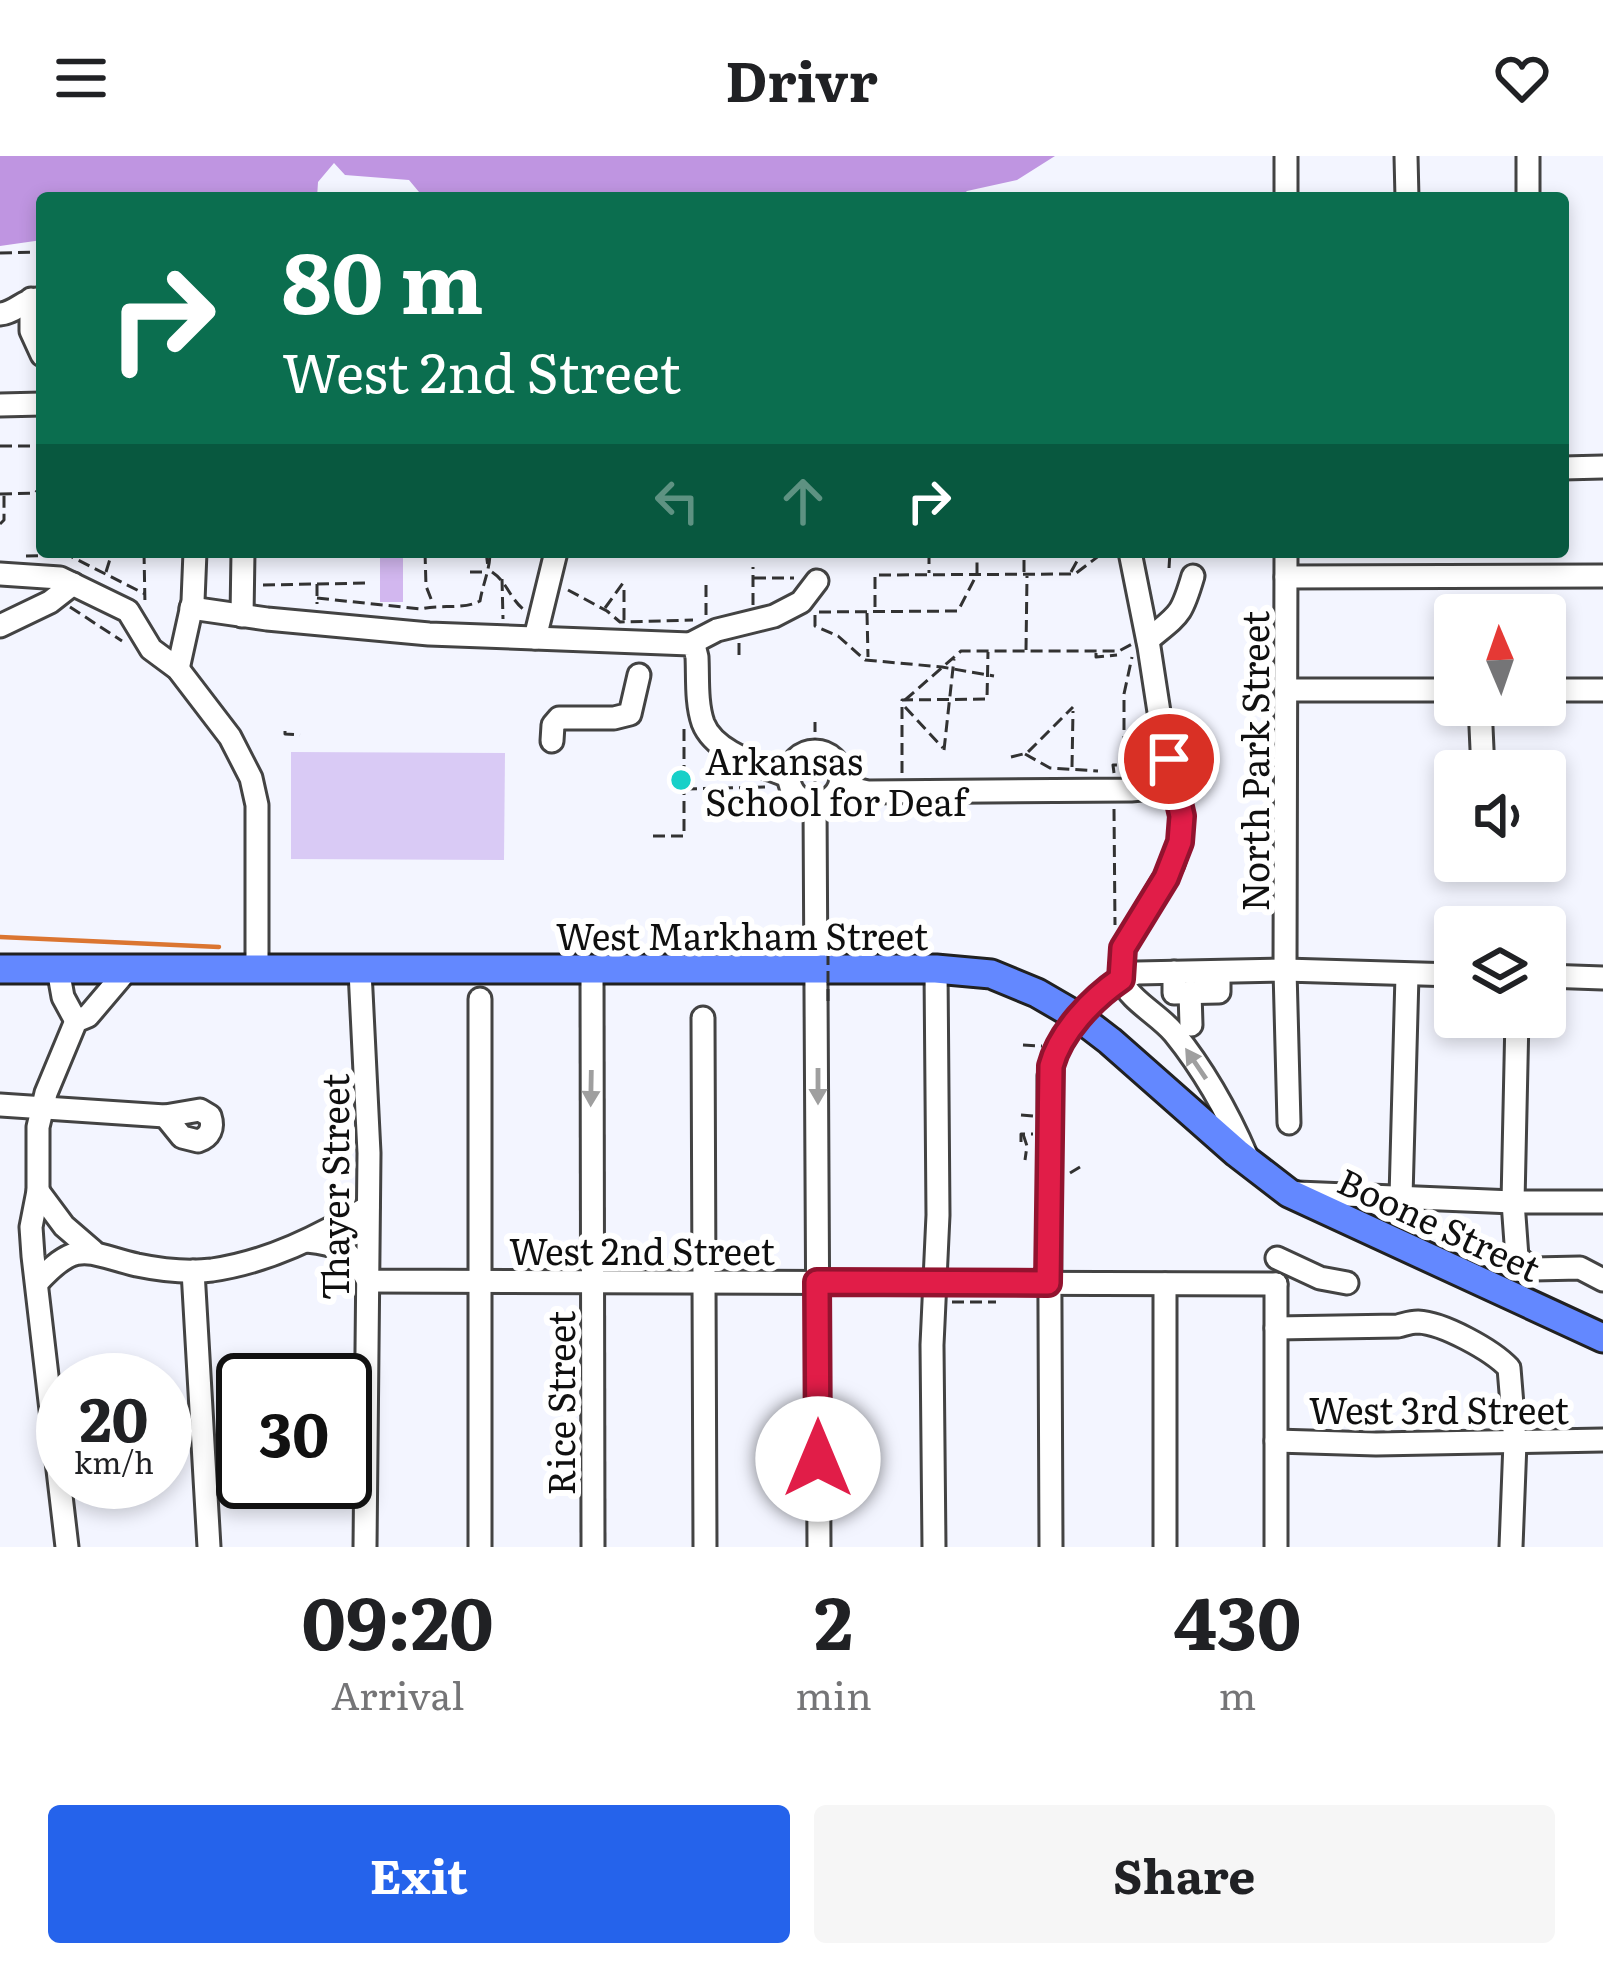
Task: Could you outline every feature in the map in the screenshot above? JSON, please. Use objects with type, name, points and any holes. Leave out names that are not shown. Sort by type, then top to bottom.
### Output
[{"type":"main road","name":"West Markham Street","points":[[0,969],[592,970],[823,958],[991,974],[1080,1018]]},
{"type":"main road","name":"Boone Street","points":[[1080,1018],[1289,1192],[1603,1338]]},
{"type":"street","points":[[1286,156],[1286,192]]},
{"type":"street","points":[[1406,156],[1406,192]]},
{"type":"street","points":[[1528,156],[1528,192]]},
{"type":"street","points":[[0,314],[36,299]]},
{"type":"street","points":[[36,299],[32,331],[36,341]]},
{"type":"street","points":[[0,405],[36,404]]},
{"type":"street","points":[[1569,468],[1603,467]]},
{"type":"street","points":[[178,669],[191,608],[195,558]]},
{"type":"street","points":[[242,616],[243,558]]},
{"type":"street","points":[[538,629],[555,558]]},
{"type":"street","points":[[1121,979],[1123,948],[1166,878],[1180,842],[1182,816],[1140,641],[1131,558]]},
{"type":"street","name":"North Park Street","points":[[1286,558],[1289,1123]]},
{"type":"street","points":[[0,574],[60,578],[128,611],[151,650],[178,669],[230,736],[254,789],[257,970]]},
{"type":"street","points":[[1140,641],[1171,623],[1183,608],[1192,576]]},
{"type":"street","points":[[1286,577],[1603,576]]},
{"type":"street","points":[[0,626],[73,584]]},
{"type":"street","points":[[191,608],[429,634],[538,629],[689,644],[718,630],[781,612],[816,592]]},
{"type":"street","points":[[689,644],[697,657],[706,729],[716,741],[790,782],[800,799],[815,803],[830,798],[841,781],[835,761],[815,752],[800,757],[790,782]]},
{"type":"street","points":[[552,741],[559,718],[630,714],[640,675]]},
{"type":"street","points":[[1286,690],[1434,690]]},
{"type":"street","points":[[1566,690],[1603,690]]},
{"type":"street","points":[[841,781],[868,792],[1174,786]]},
{"type":"street","points":[[815,803],[815,937],[823,958],[817,1282],[819,1547]]},
{"type":"street","points":[[934,1547],[935,968]]},
{"type":"street","points":[[58,969],[62,997],[76,1022]]},
{"type":"street","points":[[61,1543],[32,1227],[38,1191],[36,1137],[46,1093],[76,1022],[88,1016],[127,970]]},
{"type":"street","name":"Thayer Street","points":[[360,970],[367,1079],[365,1547]]},
{"type":"street","name":"Rice Street","points":[[592,970],[593,1547]]},
{"type":"street","points":[[1051,1547],[1049,1076],[1054,1052],[1080,1018],[1121,979],[1137,973],[1285,970],[1434,975]]},
{"type":"street","points":[[1174,972],[1174,993],[1219,992],[1219,972]]},
{"type":"street","points":[[1401,1197],[1407,974]]},
{"type":"street","points":[[1566,976],[1603,977]]},
{"type":"street","name":"Boone Street","points":[[1121,979],[1124,988],[1170,1028],[1191,1056],[1251,1165]]},
{"type":"street","points":[[1190,992],[1191,1025]]},
{"type":"street","points":[[480,999],[480,1547]]},
{"type":"street","points":[[703,1018],[705,1547]]},
{"type":"street","points":[[1517,1038],[1513,1202],[1517,1258],[1533,1269],[1580,1268],[1603,1280]]},
{"type":"street","points":[[0,1106],[165,1116]]},
{"type":"street","points":[[38,1191],[64,1226],[93,1251],[141,1266],[193,1271],[231,1267],[307,1241],[368,1208]]},
{"type":"street","points":[[1289,1192],[1603,1202]]},
{"type":"street","points":[[307,1241],[343,1249],[368,1281]]},
{"type":"street","points":[[37,1283],[62,1260],[93,1251]]},
{"type":"street","points":[[1276,1258],[1347,1283]]},
{"type":"street","points":[[1276,1547],[1276,1284],[1299,1269]]},
{"type":"street","points":[[193,1271],[209,1547]]},
{"type":"street","name":"West 2nd Street","points":[[368,1281],[1276,1284]]},
{"type":"street","points":[[1165,1284],[1165,1547]]},
{"type":"street","points":[[1276,1328],[1425,1323],[1491,1352],[1510,1368],[1515,1442],[1511,1547]]},
{"type":"street","name":"West 3rd Street","points":[[1276,1441],[1603,1440]]},
{"type":"path","points":[[0,253],[36,252]]},
{"type":"path","points":[[0,446],[36,446]]},
{"type":"path","points":[[0,524],[4,520],[2,494],[36,492]]},
{"type":"path","points":[[144,558],[145,607]]},
{"type":"path","points":[[425,558],[426,586],[433,606]]},
{"type":"path","points":[[317,598],[421,609],[474,605],[480,601],[488,558]]},
{"type":"path","points":[[929,558],[929,574]]},
{"type":"path","points":[[815,612],[958,610],[977,574],[977,558]]},
{"type":"path","points":[[1024,558],[1026,651]]},
{"type":"path","points":[[1070,574],[1079,558]]},
{"type":"path","points":[[875,611],[875,575],[1075,574],[1096,558]]},
{"type":"path","points":[[1169,568],[1170,558]]},
{"type":"path","points":[[106,574],[110,559]]},
{"type":"path","points":[[753,567],[753,612],[781,612]]},
{"type":"path","points":[[470,572],[489,570],[502,579],[510,598],[538,629]]},
{"type":"path","points":[[752,578],[794,578]]},
{"type":"path","points":[[502,579],[503,621]]},
{"type":"path","points":[[261,585],[368,583]]},
{"type":"path","points":[[564,589],[625,622],[706,616],[706,585]]},
{"type":"path","points":[[604,609],[624,586],[625,622]]},
{"type":"path","points":[[816,592],[815,626],[838,636],[868,660],[991,676]]},
{"type":"path","points":[[54,599],[133,648]]},
{"type":"path","points":[[867,611],[868,660]]},
{"type":"path","points":[[902,773],[904,702],[961,651],[1116,651],[1140,641]]},
{"type":"path","points":[[1025,754],[1050,768],[1072,771],[1114,771],[1113,765],[1124,765],[1124,696],[1140,641]]},
{"type":"path","points":[[739,646],[739,655]]},
{"type":"path","points":[[904,702],[987,699],[988,652]]},
{"type":"path","points":[[904,702],[944,750],[954,657]]},
{"type":"path","points":[[1124,696],[1132,700]]},
{"type":"path","points":[[1011,757],[1025,754],[1073,707],[1072,771]]},
{"type":"path","points":[[815,722],[815,803]]},
{"type":"path","points":[[652,836],[684,836],[684,730]]},
{"type":"path","points":[[285,731],[300,735]]},
{"type":"path","points":[[685,789],[815,777],[841,781]]},
{"type":"path","points":[[1114,797],[1115,938]]},
{"type":"path","points":[[823,958],[828,1001]]},
{"type":"path","points":[[1023,1045],[1044,1046]]},
{"type":"path","points":[[1023,1134],[1035,1134]]},
{"type":"path","points":[[1021,1142],[1023,1134]]},
{"type":"path","points":[[1023,1134],[1025,1160]]},
{"type":"path","points":[[1062,1174],[1080,1167]]},
{"type":"shaded area","points":[[0,156],[1055,156],[1017,180],[966,192],[419,192],[409,180],[345,175],[334,163],[318,182],[317,192],[36,192],[36,241],[0,246]]},
{"type":"shaded area","points":[[380,558],[403,558],[403,602],[380,602]]},
{"type":"shaded area","points":[[291,752],[505,753],[504,860],[291,859]]},
{"type":"waterway","points":[[0,937],[219,947]]},
{"type":"place","name":"Arkansas School for Deaf","points":[[681,780]]},
{"type":"route","points":[[818,1459],[817,1282],[1048,1283],[1049,1076],[1054,1052],[1070,1028],[1121,979],[1123,948],[1173,864],[1182,816],[1169,759]]}]
